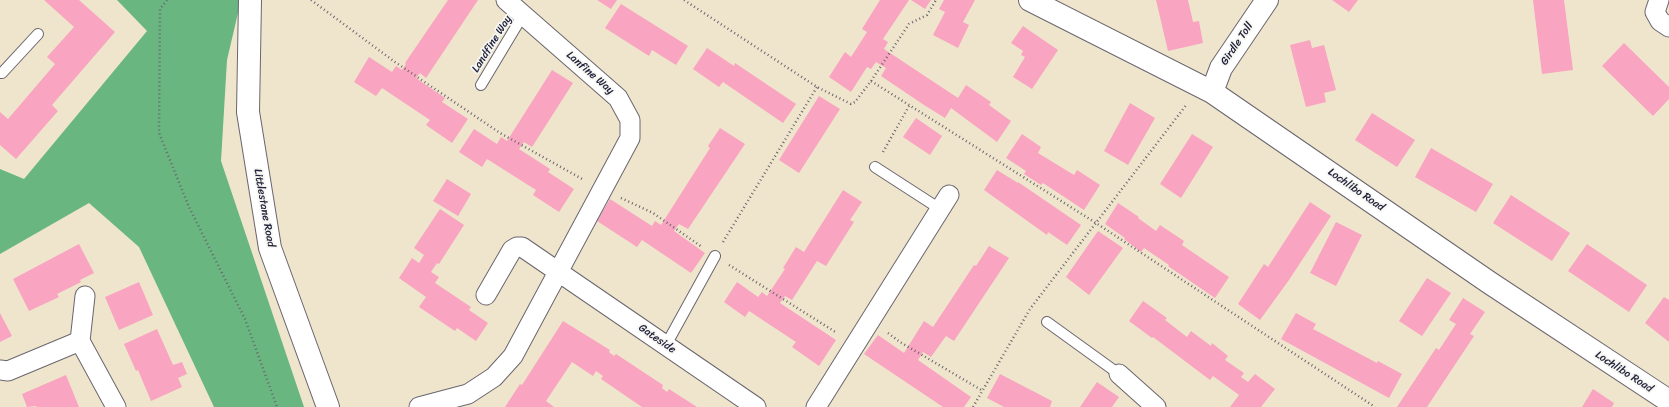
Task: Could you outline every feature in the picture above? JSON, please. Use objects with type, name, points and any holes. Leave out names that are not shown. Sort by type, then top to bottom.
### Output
[{"type":"street","name":"Littlestane Road","points":[[250,0],[248,112],[270,248],[328,407]]},
{"type":"street","name":"Lanfine Way","points":[[419,407],[464,402],[468,394],[494,377],[513,356],[630,138],[630,120],[618,98],[506,0]]},
{"type":"street","name":"Lochlibo Road","points":[[1030,0],[1206,89],[1490,283],[1669,401]]},
{"type":"street","name":"Girdle Toll","points":[[1206,89],[1267,0]]},
{"type":"street","points":[[1659,0],[1655,12],[1660,21],[1669,27]]},
{"type":"street","points":[[816,407],[945,202]]},
{"type":"street","name":"Gateside","points":[[486,295],[512,250],[517,247],[522,247],[666,344],[756,407]]},
{"type":"street","points":[[85,296],[80,341],[116,407]]},
{"type":"street","points":[[0,370],[8,371],[80,341]]},
{"type":"street","points":[[1119,374],[1156,407]]},
{"type":"lane","name":"Landfine Way","points":[[481,85],[523,15]]},
{"type":"lane","points":[[0,73],[2,73],[38,34]]},
{"type":"lane","points":[[875,167],[945,202]]},
{"type":"lane","points":[[666,344],[715,256]]},
{"type":"lane","points":[[1047,322],[1119,374]]},
{"type":"path","points":[[167,0],[160,9],[159,133],[189,207],[245,319],[277,407]]},
{"type":"path","points":[[311,0],[395,62],[500,133],[603,190],[653,213],[715,256],[855,344]]},
{"type":"path","points":[[684,0],[817,87],[851,104],[855,102],[871,81],[909,24],[927,15],[936,0]]},
{"type":"path","points":[[871,81],[1096,224],[1374,407]]},
{"type":"path","points":[[715,256],[817,87]]},
{"type":"path","points":[[1096,224],[1206,89]]},
{"type":"path","points":[[875,167],[909,106]]},
{"type":"path","points":[[870,319],[900,342],[983,391]]},
{"type":"green space","points":[[117,0],[241,0],[227,60],[221,161],[304,407],[214,407],[139,247],[89,203],[0,254],[0,169],[24,179],[147,31]]},
{"type":"building","points":[[44,0],[79,0],[115,32],[52,105],[58,111],[16,159],[0,145],[0,112],[8,119],[55,64],[47,57],[74,27]]},
{"type":"building","points":[[448,0],[478,0],[426,78],[420,73],[416,78],[445,98],[442,102],[468,119],[452,143],[426,125],[430,120],[382,88],[376,96],[354,82],[369,57],[392,72],[396,66],[402,70],[406,64],[405,63]]},
{"type":"building","points":[[597,0],[617,0],[611,9]]},
{"type":"building","points":[[880,0],[909,0],[883,39],[888,42],[884,49],[958,98],[966,85],[991,102],[989,105],[1011,121],[997,142],[951,108],[945,118],[924,105],[881,76],[886,68],[876,62],[871,69],[867,67],[851,92],[829,77],[845,52],[851,57],[867,32],[862,29]]},
{"type":"building","points":[[911,0],[931,0],[925,9]]},
{"type":"building","points":[[944,0],[975,0],[963,22],[969,25],[958,48],[933,35],[945,12],[939,9]]},
{"type":"building","points":[[1156,0],[1188,0],[1193,22],[1199,21],[1203,43],[1168,51]]},
{"type":"building","points":[[1332,0],[1358,0],[1349,12]]},
{"type":"building","points":[[1533,0],[1564,0],[1573,70],[1542,74]]},
{"type":"building","points":[[621,4],[688,46],[676,65],[652,50],[649,56],[605,28]]},
{"type":"building","points":[[1023,26],[1058,50],[1032,89],[1013,77],[1025,57],[1021,55],[1023,51],[1011,43]]},
{"type":"building","points":[[1310,40],[1312,48],[1324,45],[1336,90],[1324,93],[1326,102],[1306,107],[1290,45]]},
{"type":"building","points":[[1624,43],[1669,87],[1669,99],[1653,116],[1602,66]]},
{"type":"building","points":[[707,48],[734,66],[735,63],[796,104],[783,123],[723,82],[719,87],[693,69]]},
{"type":"building","points":[[552,70],[573,83],[532,147],[524,142],[519,149],[550,169],[548,172],[574,189],[559,212],[533,195],[536,190],[487,159],[482,167],[459,152],[474,129],[497,144],[501,137],[507,141]]},
{"type":"building","points":[[819,96],[840,109],[799,173],[779,160]]},
{"type":"building","points":[[1130,103],[1155,118],[1128,165],[1104,151]]},
{"type":"building","points":[[1372,113],[1415,140],[1397,167],[1355,140]]},
{"type":"building","points":[[916,118],[942,136],[930,155],[903,137]]},
{"type":"building","points":[[720,128],[745,144],[688,229],[679,224],[674,231],[705,253],[691,273],[642,240],[637,247],[597,221],[610,199],[652,226],[655,221],[661,225],[710,148],[708,146]]},
{"type":"building","points":[[1022,134],[1041,147],[1038,153],[1074,175],[1077,170],[1100,185],[1084,210],[1043,183],[1041,185],[1024,174],[1026,171],[1006,158]]},
{"type":"building","points":[[1192,134],[1213,147],[1181,198],[1160,184]]},
{"type":"building","points":[[1431,148],[1493,184],[1476,212],[1415,177]]},
{"type":"building","points":[[997,170],[1018,182],[1081,225],[1067,245],[1048,232],[1047,235],[984,190]]},
{"type":"building","points":[[447,179],[471,194],[458,216],[433,201]]},
{"type":"building","points":[[843,190],[862,202],[850,220],[854,222],[826,266],[817,261],[792,300],[785,296],[780,303],[836,340],[819,366],[792,347],[796,342],[749,311],[745,317],[724,302],[737,282],[758,297],[762,292],[767,296],[785,269],[783,268],[796,247],[804,252]]},
{"type":"building","points":[[1511,195],[1570,233],[1552,261],[1493,223]]},
{"type":"building","points":[[1310,202],[1331,216],[1289,280],[1260,320],[1238,304],[1264,264],[1268,267]]},
{"type":"building","points":[[1118,203],[1156,231],[1160,225],[1184,241],[1182,245],[1229,277],[1215,298],[1144,248],[1141,252],[1124,239],[1125,238],[1105,224]]},
{"type":"building","points":[[440,209],[464,225],[439,264],[437,263],[431,272],[439,277],[435,283],[471,307],[469,310],[488,323],[476,341],[457,328],[455,331],[419,307],[426,297],[399,278],[412,258],[419,263],[424,255],[414,248]]},
{"type":"building","points":[[1336,222],[1362,235],[1336,286],[1310,273]]},
{"type":"building","points":[[1098,231],[1123,248],[1089,295],[1066,277]]},
{"type":"building","points":[[79,244],[94,273],[80,280],[81,282],[57,294],[59,297],[29,311],[13,279]]},
{"type":"building","points":[[1587,244],[1647,285],[1629,312],[1568,271]]},
{"type":"building","points":[[989,246],[1009,258],[954,341],[946,336],[931,357],[923,352],[918,360],[971,397],[964,407],[943,407],[864,354],[878,335],[904,353],[924,321],[933,327],[974,265],[976,266]]},
{"type":"building","points":[[1427,278],[1451,293],[1422,336],[1399,321]]},
{"type":"building","points":[[139,282],[153,315],[119,330],[105,297]]},
{"type":"building","points":[[1664,297],[1669,300],[1669,342],[1645,323]]},
{"type":"building","points":[[1463,298],[1485,312],[1470,334],[1474,336],[1427,407],[1397,407],[1436,348],[1439,350],[1456,324],[1449,320]]},
{"type":"building","points":[[1143,301],[1167,318],[1165,320],[1187,337],[1191,331],[1211,346],[1212,343],[1228,356],[1225,360],[1244,373],[1241,377],[1248,382],[1255,374],[1275,389],[1261,407],[1230,407],[1239,395],[1213,376],[1210,380],[1129,321]]},
{"type":"building","points":[[0,313],[12,336],[0,342]]},
{"type":"building","points":[[1296,313],[1316,324],[1313,329],[1377,363],[1378,361],[1402,374],[1389,398],[1281,339]]},
{"type":"building","points":[[563,321],[610,350],[609,352],[614,356],[616,354],[663,385],[662,388],[667,392],[669,389],[697,407],[642,407],[601,379],[603,376],[596,371],[593,376],[572,362],[546,401],[554,407],[505,407],[520,384],[522,385]]},
{"type":"building","points":[[157,329],[173,365],[182,362],[187,374],[178,378],[182,387],[151,401],[138,370],[136,371],[124,344]]},
{"type":"building","points":[[1000,374],[1052,401],[1050,407],[1004,407],[987,398]]},
{"type":"building","points":[[66,375],[79,407],[27,407],[22,394]]},
{"type":"building","points":[[1097,382],[1119,397],[1112,407],[1080,407]]},
{"type":"building","points":[[1593,389],[1614,403],[1612,407],[1582,407]]}]
